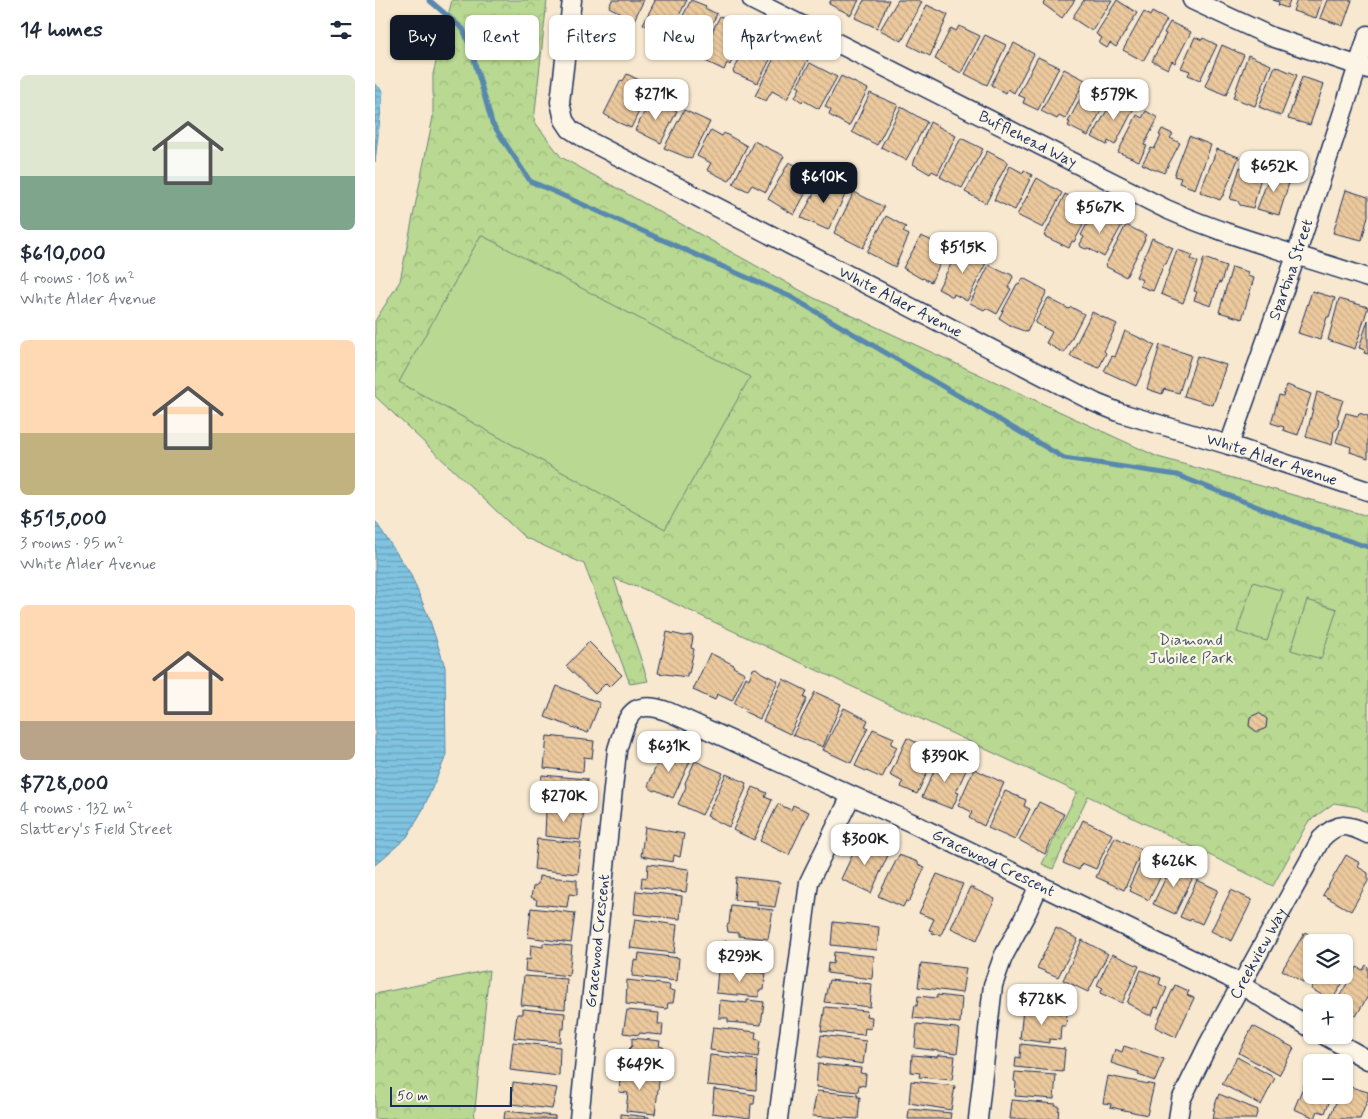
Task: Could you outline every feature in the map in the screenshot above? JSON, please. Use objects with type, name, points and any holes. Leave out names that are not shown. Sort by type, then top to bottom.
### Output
[{"type":"street","name":"White Alder Avenue","points":[[573,0],[560,102],[564,120],[570,130],[843,274],[1082,396],[1121,413],[1368,491]]},
{"type":"street","points":[[1192,0],[1272,37],[1363,67]]},
{"type":"street","name":"Bufflehead Way","points":[[754,1],[1166,209],[1198,223],[1368,278]]},
{"type":"street","name":"Spartina Street","points":[[1229,446],[1363,67],[1368,35]]},
{"type":"street","name":"Gracewood Crescent","points":[[579,1119],[617,750],[626,721],[634,710],[646,706],[656,707],[669,712],[1039,885],[1241,984],[1303,1023]]},
{"type":"street","points":[[778,1119],[809,882],[851,796]]},
{"type":"street","name":"Creekview Way","points":[[1178,1119],[1181,1100],[1209,1043],[1321,839],[1330,830],[1339,825],[1351,826],[1368,834]]},
{"type":"street","points":[[978,1119],[993,985],[1003,957],[1039,885]]},
{"type":"street","points":[[1340,1044],[1368,1060]]},
{"type":"green space","name":"Diamond Jubilee Park","points":[[452,0],[547,0],[534,121],[561,157],[814,298],[1158,457],[1368,516],[1368,813],[1358,807],[1334,803],[1308,822],[1273,886],[1088,796],[1053,869],[1042,864],[1077,792],[637,586],[614,578],[648,681],[630,684],[584,564],[524,537],[375,396],[375,321],[400,281],[433,117],[433,74],[437,60],[455,60],[455,15],[448,15]]},
{"type":"green space","points":[[481,235],[750,377],[665,529],[399,382]]},
{"type":"green space","points":[[1253,582],[1283,591],[1267,641],[1237,632]]},
{"type":"green space","points":[[1307,600],[1337,609],[1321,659],[1291,650]]},
{"type":"green space","points":[[489,970],[474,1119],[375,1119],[375,994]]},
{"type":"water","points":[[375,84],[383,91],[375,162]]},
{"type":"water","points":[[375,521],[410,573],[429,618],[445,667],[446,756],[423,809],[407,837],[375,865]]},
{"type":"building","points":[[612,0],[644,0],[635,18],[635,15],[624,15],[609,7]]},
{"type":"building","points":[[687,0],[679,15],[648,15],[655,1]]},
{"type":"building","points":[[691,0],[706,6],[705,8],[717,14],[713,21],[713,15],[683,15]]},
{"type":"building","points":[[831,0],[859,0],[851,15],[829,4]]},
{"type":"building","points":[[864,0],[889,0],[877,28],[855,18]]},
{"type":"building","points":[[898,0],[918,0],[922,2],[902,41],[880,30]]},
{"type":"building","points":[[1046,0],[1075,0],[1062,18],[1043,4]]},
{"type":"building","points":[[1084,0],[1112,0],[1092,31],[1072,18]]},
{"type":"building","points":[[1117,0],[1137,13],[1116,47],[1110,43],[1107,48],[1099,43],[1102,38],[1096,34]]},
{"type":"building","points":[[1273,0],[1290,0],[1287,8],[1278,5],[1279,2]]},
{"type":"building","points":[[1297,0],[1322,0],[1316,18],[1293,11]]},
{"type":"building","points":[[1327,0],[1352,0],[1343,26],[1320,18]]},
{"type":"building","points":[[927,5],[948,15],[930,56],[908,45]]},
{"type":"building","points":[[1144,12],[1150,16],[1152,12],[1167,20],[1143,61],[1123,50]]},
{"type":"building","points":[[720,16],[723,17],[723,60],[732,60],[730,65],[727,63],[724,70],[703,60],[713,60],[713,30]]},
{"type":"building","points":[[1170,22],[1191,32],[1175,63],[1172,61],[1168,69],[1152,61]]},
{"type":"building","points":[[959,26],[980,36],[961,73],[935,59],[951,28],[956,31]]},
{"type":"building","points":[[985,35],[1006,45],[987,85],[965,74]]},
{"type":"building","points":[[1195,37],[1202,40],[1203,38],[1217,45],[1200,80],[1188,75],[1190,71],[1181,68]]},
{"type":"building","points":[[1014,43],[1034,54],[1014,93],[1008,89],[1006,93],[991,85]]},
{"type":"building","points":[[1222,45],[1244,55],[1226,95],[1205,86]]},
{"type":"building","points":[[1248,55],[1271,65],[1255,106],[1233,98]]},
{"type":"building","points":[[1038,57],[1059,67],[1038,110],[1023,103],[1025,98],[1018,95]]},
{"type":"building","points":[[735,60],[770,60],[758,83],[734,73],[733,71],[739,61]]},
{"type":"building","points":[[773,60],[808,60],[787,99],[772,91],[766,101],[755,96]]},
{"type":"building","points":[[810,63],[837,77],[819,109],[795,97],[800,88],[797,86]]},
{"type":"building","points":[[1275,66],[1297,75],[1281,116],[1259,107]]},
{"type":"building","points":[[1064,69],[1085,80],[1065,119],[1059,116],[1057,119],[1041,111]]},
{"type":"building","points":[[627,74],[651,86],[631,128],[604,114],[621,80],[623,81]]},
{"type":"building","points":[[841,76],[868,89],[849,126],[829,115],[831,110],[825,107]]},
{"type":"building","points":[[1302,77],[1324,84],[1310,125],[1288,119]]},
{"type":"building","points":[[1088,84],[1109,95],[1088,136],[1068,126],[1070,122],[1068,122]]},
{"type":"building","points":[[870,93],[898,105],[877,145],[852,132]]},
{"type":"building","points":[[1115,96],[1135,106],[1115,145],[1108,141],[1107,145],[1092,137]]},
{"type":"building","points":[[652,98],[677,111],[661,143],[635,130]]},
{"type":"building","points":[[901,107],[927,122],[906,160],[881,147]]},
{"type":"building","points":[[684,110],[710,122],[691,159],[664,148]]},
{"type":"building","points":[[1146,111],[1158,118],[1144,145],[1147,146],[1139,161],[1118,152],[1137,115],[1142,118]]},
{"type":"building","points":[[930,122],[956,136],[938,174],[932,171],[930,174],[913,164]]},
{"type":"building","points":[[1162,129],[1173,134],[1170,138],[1180,143],[1164,173],[1142,164],[1151,148],[1154,149],[1161,136],[1159,135]]},
{"type":"building","points":[[711,130],[722,136],[724,133],[747,146],[729,181],[707,170],[711,163],[697,156]]},
{"type":"building","points":[[1189,136],[1211,145],[1195,189],[1179,183],[1181,178],[1174,176]]},
{"type":"building","points":[[961,138],[983,149],[962,188],[940,177]]},
{"type":"building","points":[[754,141],[784,156],[766,192],[752,185],[748,191],[733,184]]},
{"type":"building","points":[[1217,149],[1239,157],[1220,200],[1200,192]]},
{"type":"building","points":[[987,151],[1008,162],[986,203],[965,192]]},
{"type":"building","points":[[789,162],[815,175],[794,215],[768,199]]},
{"type":"building","points":[[1010,166],[1023,173],[1024,170],[1032,175],[1015,210],[994,200]]},
{"type":"building","points":[[1251,166],[1263,169],[1253,208],[1240,205],[1238,201],[1230,199],[1240,167],[1249,170]]},
{"type":"building","points":[[1272,169],[1289,174],[1286,182],[1289,183],[1279,215],[1257,209]]},
{"type":"building","points":[[822,178],[847,191],[828,230],[801,218]]},
{"type":"building","points":[[1037,178],[1062,193],[1043,228],[1017,215]]},
{"type":"building","points":[[1346,190],[1368,197],[1368,216],[1362,240],[1333,233]]},
{"type":"building","points":[[854,192],[884,207],[863,248],[834,233]]},
{"type":"building","points":[[1065,194],[1092,208],[1069,248],[1044,236]]},
{"type":"building","points":[[1094,211],[1122,225],[1104,257],[1088,248],[1081,247],[1080,244],[1084,237],[1081,235]]},
{"type":"building","points":[[886,216],[906,227],[903,232],[909,235],[895,267],[867,252]]},
{"type":"building","points":[[1126,225],[1146,235],[1126,277],[1105,266]]},
{"type":"building","points":[[921,236],[944,246],[941,257],[943,258],[931,282],[903,268]]},
{"type":"building","points":[[1152,238],[1173,248],[1153,291],[1140,286],[1142,280],[1136,277]]},
{"type":"building","points":[[961,245],[988,259],[967,301],[954,294],[953,297],[938,289]]},
{"type":"building","points":[[1177,250],[1193,255],[1191,259],[1198,262],[1183,303],[1161,294]]},
{"type":"building","points":[[1204,258],[1226,266],[1211,306],[1194,300],[1197,292],[1194,291]]},
{"type":"building","points":[[989,265],[1013,277],[1008,287],[1011,289],[997,314],[970,303]]},
{"type":"building","points":[[1232,267],[1248,272],[1247,276],[1254,278],[1242,319],[1219,312]]},
{"type":"building","points":[[1023,278],[1047,291],[1027,332],[1013,327],[999,318],[1017,284],[1019,285]]},
{"type":"building","points":[[1312,291],[1335,298],[1320,340],[1298,333]]},
{"type":"building","points":[[1048,298],[1069,309],[1071,307],[1084,314],[1064,353],[1046,343],[1052,332],[1035,323]]},
{"type":"building","points":[[1339,299],[1368,307],[1355,349],[1328,340]]},
{"type":"building","points":[[1092,312],[1117,324],[1104,351],[1106,353],[1099,368],[1070,356]]},
{"type":"building","points":[[1368,320],[1368,354],[1364,353],[1365,350],[1359,348]]},
{"type":"building","points":[[1125,331],[1155,345],[1136,386],[1104,371],[1112,356],[1115,357]]},
{"type":"building","points":[[1160,345],[1191,355],[1179,393],[1164,389],[1162,394],[1147,389]]},
{"type":"building","points":[[1197,356],[1226,365],[1213,405],[1184,396]]},
{"type":"building","points":[[1287,385],[1311,394],[1298,435],[1283,430],[1284,427],[1271,423],[1279,395],[1283,396]]},
{"type":"building","points":[[1317,392],[1343,400],[1337,417],[1339,421],[1337,429],[1334,431],[1332,445],[1306,437]]},
{"type":"building","points":[[1346,413],[1358,416],[1359,413],[1368,416],[1368,458],[1350,452],[1351,447],[1336,442]]},
{"type":"building","points":[[667,632],[684,636],[692,635],[691,648],[694,649],[687,677],[658,673]]},
{"type":"building","points":[[589,642],[622,675],[610,687],[606,683],[595,694],[566,666]]},
{"type":"building","points":[[710,653],[745,673],[732,701],[717,694],[715,700],[693,690]]},
{"type":"building","points":[[756,668],[778,681],[760,719],[745,712],[746,709],[734,704],[746,677],[749,679],[753,669]]},
{"type":"building","points":[[783,679],[807,691],[804,698],[807,699],[790,734],[763,721]]},
{"type":"building","points":[[557,686],[600,703],[588,733],[545,717]]},
{"type":"building","points":[[815,692],[841,704],[823,747],[793,735]]},
{"type":"building","points":[[844,708],[868,720],[865,727],[868,728],[851,763],[823,750]]},
{"type":"building","points":[[1259,713],[1267,719],[1266,728],[1257,732],[1249,726],[1250,717]]},
{"type":"building","points":[[873,729],[894,738],[891,744],[897,747],[882,778],[855,766]]},
{"type":"building","points":[[547,736],[594,741],[592,758],[584,757],[583,772],[544,768]]},
{"type":"building","points":[[907,738],[937,752],[917,794],[901,787],[903,782],[890,775]]},
{"type":"building","points":[[663,749],[691,759],[673,798],[656,790],[654,791],[648,786]]},
{"type":"building","points":[[941,756],[967,768],[956,792],[959,793],[952,809],[922,797]]},
{"type":"building","points":[[695,761],[723,773],[702,815],[678,804]]},
{"type":"building","points":[[974,769],[1004,783],[984,826],[969,818],[972,812],[958,805]]},
{"type":"building","points":[[726,774],[746,783],[746,788],[729,827],[707,816]]},
{"type":"building","points":[[542,775],[587,779],[585,802],[539,799]]},
{"type":"building","points":[[753,787],[767,793],[765,797],[772,800],[754,840],[733,830]]},
{"type":"building","points":[[1005,791],[1026,800],[1024,806],[1030,809],[1015,840],[988,828]]},
{"type":"building","points":[[1039,802],[1064,814],[1045,854],[1019,840]]},
{"type":"building","points":[[778,804],[791,810],[793,805],[809,812],[789,855],[760,841]]},
{"type":"building","points":[[557,807],[584,810],[580,840],[545,836],[546,811],[548,809],[556,810]]},
{"type":"building","points":[[1083,820],[1112,834],[1096,869],[1082,863],[1079,870],[1063,863]]},
{"type":"building","points":[[645,827],[684,834],[680,857],[674,855],[673,862],[641,856]]},
{"type":"building","points":[[863,837],[876,844],[874,849],[888,855],[871,893],[841,879],[859,841],[861,842]]},
{"type":"building","points":[[1115,837],[1142,850],[1124,890],[1096,877]]},
{"type":"building","points":[[537,839],[581,843],[578,874],[534,869]]},
{"type":"building","points":[[1147,849],[1169,859],[1149,900],[1130,891],[1131,888],[1129,887]]},
{"type":"building","points":[[899,855],[918,862],[918,864],[925,867],[909,902],[906,901],[903,907],[878,896]]},
{"type":"building","points":[[1346,855],[1360,863],[1358,867],[1368,873],[1368,881],[1351,911],[1323,895]]},
{"type":"building","points":[[1180,862],[1190,867],[1188,872],[1194,875],[1175,914],[1153,904],[1172,865],[1177,868]]},
{"type":"building","points":[[648,864],[689,869],[686,892],[641,887],[642,877],[647,878]]},
{"type":"building","points":[[937,874],[963,884],[941,935],[932,933],[933,931],[929,930],[934,919],[919,913]]},
{"type":"building","points":[[539,876],[577,880],[577,895],[569,894],[567,907],[536,904],[537,900],[531,897],[533,887],[538,884]]},
{"type":"building","points":[[736,877],[780,882],[775,907],[757,905],[757,901],[734,900]]},
{"type":"building","points":[[1197,880],[1218,890],[1202,924],[1180,917]]},
{"type":"building","points":[[970,887],[995,899],[977,940],[951,928]]},
{"type":"building","points":[[1231,890],[1252,900],[1232,941],[1211,931]]},
{"type":"building","points":[[636,891],[682,896],[680,919],[634,914]]},
{"type":"building","points":[[731,905],[773,910],[768,939],[739,936],[739,933],[728,932],[727,925],[729,924]]},
{"type":"building","points":[[531,908],[575,913],[571,943],[528,937]]},
{"type":"building","points":[[635,919],[677,925],[674,953],[630,948]]},
{"type":"building","points":[[833,922],[879,927],[877,950],[831,945]]},
{"type":"building","points":[[1056,928],[1078,939],[1058,977],[1037,968]]},
{"type":"building","points":[[1303,935],[1303,982],[1282,970]]},
{"type":"building","points":[[1082,940],[1108,954],[1088,992],[1063,980]]},
{"type":"building","points":[[725,941],[767,945],[767,947],[771,948],[769,970],[723,965]]},
{"type":"building","points":[[543,943],[572,946],[569,976],[525,971],[526,959],[530,960],[531,945],[543,947]]},
{"type":"building","points":[[834,952],[874,956],[872,979],[827,973],[828,963],[833,964]]},
{"type":"building","points":[[639,953],[679,958],[677,981],[632,976],[634,960],[638,961]]},
{"type":"building","points":[[1112,954],[1139,966],[1122,1003],[1100,993],[1103,988],[1097,985]]},
{"type":"building","points":[[921,963],[966,968],[962,993],[918,987]]},
{"type":"building","points":[[1366,965],[1368,967],[1368,996],[1356,1016],[1353,1014],[1353,994],[1341,994],[1347,984],[1353,984],[1353,974],[1357,967],[1363,970]]},
{"type":"building","points":[[718,970],[766,973],[764,990],[759,990],[759,997],[716,993]]},
{"type":"building","points":[[1141,970],[1161,978],[1159,984],[1167,988],[1158,1008],[1155,1007],[1152,1015],[1148,1015],[1127,1003]]},
{"type":"building","points":[[524,976],[567,979],[565,1009],[521,1005]]},
{"type":"building","points":[[627,980],[670,985],[669,990],[675,991],[673,1003],[668,1003],[667,1009],[626,1004]]},
{"type":"building","points":[[829,980],[872,984],[870,1007],[824,1002]]},
{"type":"building","points":[[1314,984],[1342,984],[1336,994],[1321,994],[1311,989]]},
{"type":"building","points":[[1175,985],[1189,991],[1187,995],[1194,998],[1176,1037],[1155,1027]]},
{"type":"building","points":[[937,995],[962,998],[960,1023],[913,1018],[918,996],[937,998]]},
{"type":"building","points":[[720,1000],[747,1003],[747,1000],[764,1002],[761,1025],[728,1022],[728,1018],[719,1018]]},
{"type":"building","points":[[825,1007],[867,1011],[866,1016],[872,1017],[871,1029],[865,1028],[864,1035],[821,1031]]},
{"type":"building","points":[[523,1009],[565,1013],[564,1029],[561,1029],[560,1042],[514,1038],[517,1014],[523,1014]]},
{"type":"building","points":[[1023,1009],[1067,1014],[1066,1026],[1061,1026],[1060,1040],[1049,1039],[1049,1043],[1020,1039]]},
{"type":"building","points":[[627,1010],[659,1013],[658,1024],[663,1024],[662,1035],[623,1033]]},
{"type":"building","points":[[917,1024],[960,1030],[957,1053],[915,1048]]},
{"type":"building","points":[[1253,1026],[1294,1048],[1279,1075],[1239,1053]]},
{"type":"building","points":[[713,1027],[756,1032],[755,1039],[760,1040],[758,1057],[710,1050]]},
{"type":"building","points":[[821,1035],[866,1041],[863,1064],[818,1057]]},
{"type":"building","points":[[632,1038],[660,1041],[659,1046],[665,1050],[664,1059],[661,1062],[658,1061],[657,1070],[622,1066],[623,1051],[627,1051],[632,1046]]},
{"type":"building","points":[[513,1042],[560,1047],[559,1076],[510,1070]]},
{"type":"building","points":[[1021,1044],[1065,1049],[1063,1072],[1015,1067],[1016,1057],[1020,1058]]},
{"type":"building","points":[[1124,1046],[1164,1059],[1155,1081],[1138,1075],[1139,1072],[1111,1063],[1115,1049],[1122,1052]]},
{"type":"building","points":[[710,1055],[757,1060],[756,1090],[707,1085]]},
{"type":"building","points":[[912,1055],[955,1056],[952,1080],[919,1077],[920,1073],[911,1072]]},
{"type":"building","points":[[1237,1057],[1275,1078],[1261,1105],[1222,1084]]},
{"type":"building","points":[[818,1064],[861,1068],[860,1073],[866,1074],[865,1086],[859,1085],[858,1092],[816,1087]]},
{"type":"building","points":[[621,1070],[660,1074],[655,1114],[626,1111],[628,1093],[619,1092]]},
{"type":"building","points":[[1015,1072],[1056,1075],[1054,1099],[1015,1096]]},
{"type":"building","points":[[1108,1076],[1154,1085],[1147,1115],[1110,1107],[1111,1104],[1103,1103]]},
{"type":"building","points":[[911,1081],[955,1086],[951,1110],[909,1103]]},
{"type":"building","points":[[513,1082],[557,1088],[552,1109],[511,1104]]},
{"type":"building","points":[[1303,1087],[1303,1104],[1328,1104],[1325,1113],[1318,1111],[1315,1118],[1294,1109]]},
{"type":"building","points":[[1353,1088],[1368,1092],[1368,1099],[1360,1119],[1329,1119],[1335,1104],[1353,1104]]},
{"type":"building","points":[[714,1089],[755,1095],[754,1104],[751,1104],[750,1118],[712,1113]]},
{"type":"building","points":[[817,1091],[858,1095],[857,1097],[860,1097],[858,1119],[812,1116]]},
{"type":"building","points":[[1219,1094],[1258,1110],[1255,1119],[1212,1119]]},
{"type":"building","points":[[1012,1100],[1056,1104],[1056,1106],[1059,1106],[1058,1119],[1010,1119]]},
{"type":"building","points":[[909,1109],[951,1113],[950,1119],[908,1119]]},
{"type":"building","points":[[505,1111],[555,1116],[555,1119],[504,1119]]},
{"type":"building","points":[[621,1114],[649,1117],[649,1119],[621,1119]]},
{"type":"waterway","points":[[429,0],[463,29],[471,49],[492,123],[530,181],[791,297],[1064,458],[1177,475],[1311,528],[1368,547]]}]
